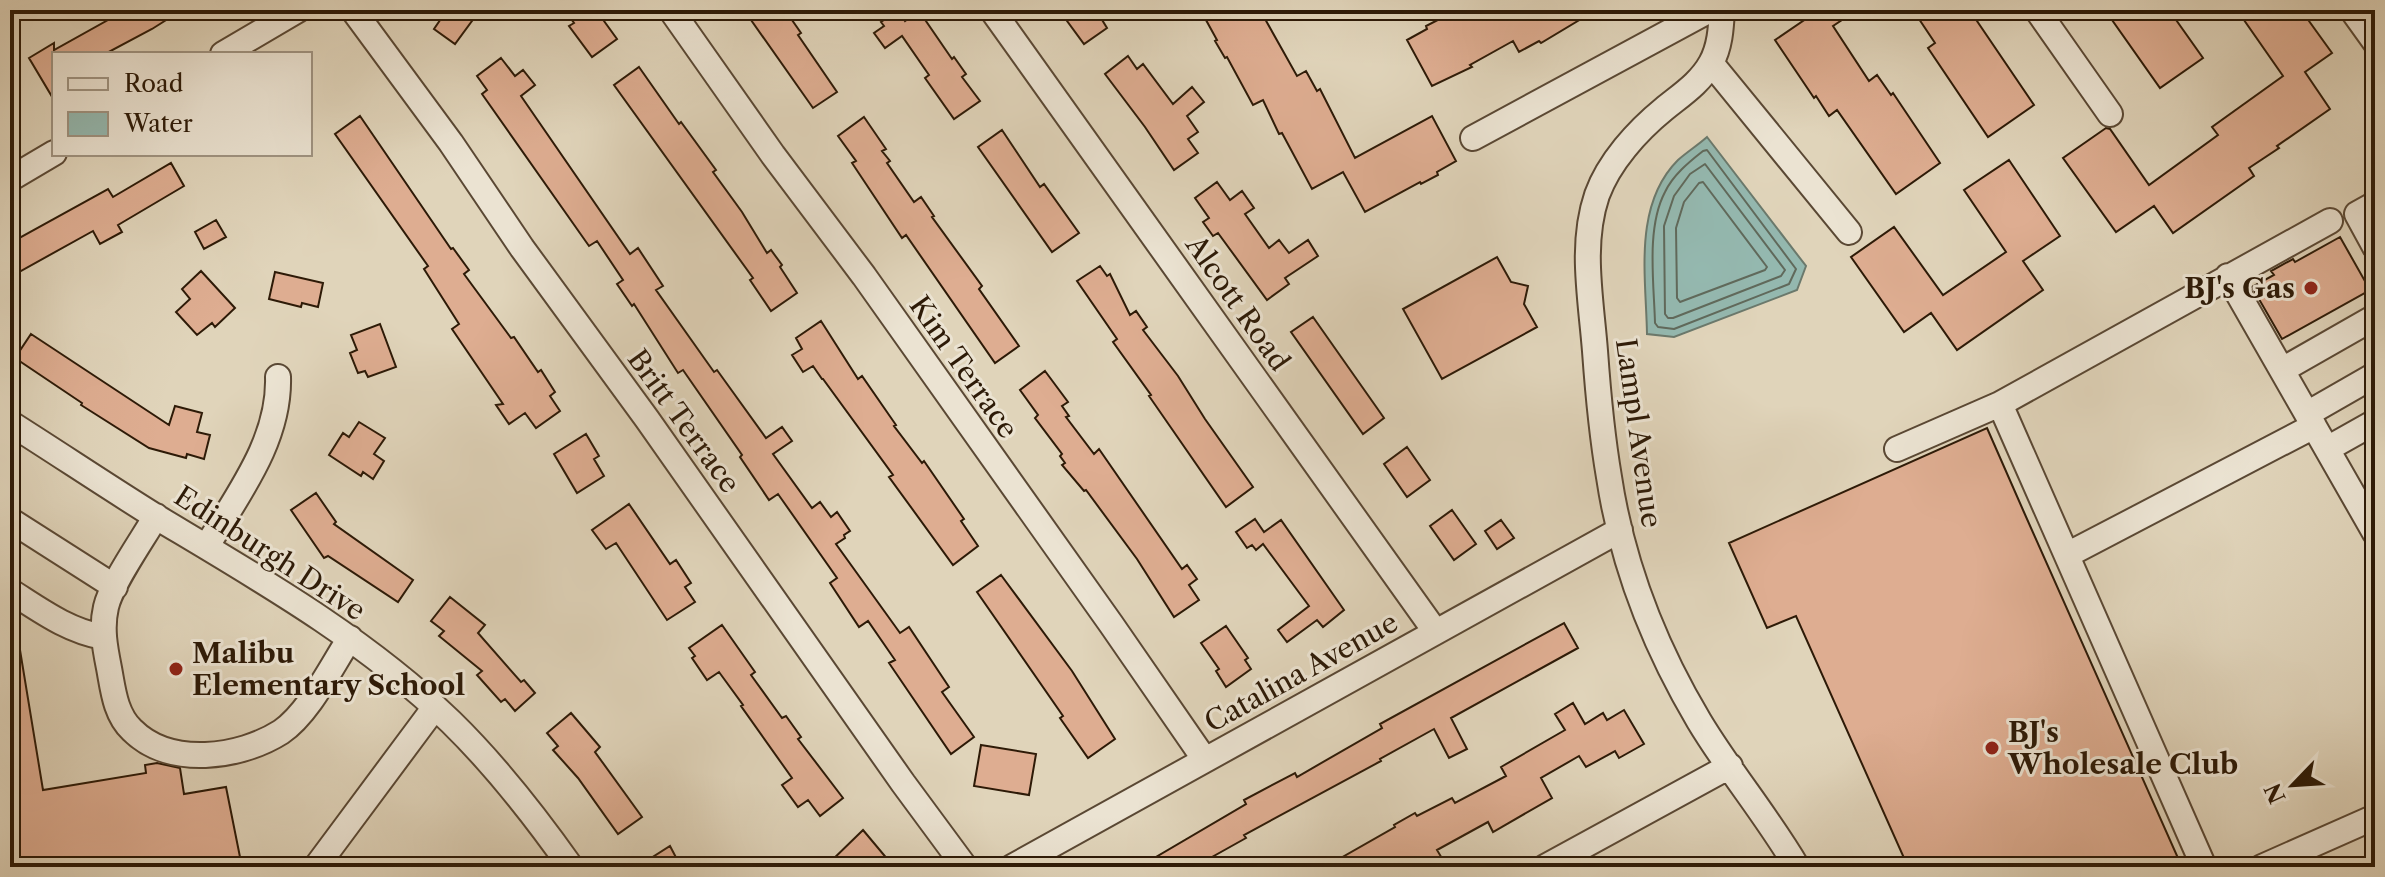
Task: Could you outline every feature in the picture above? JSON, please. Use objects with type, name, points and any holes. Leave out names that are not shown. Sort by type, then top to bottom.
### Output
[{"type":"street","points":[[226,52],[298,10]]},
{"type":"street","name":"Britt Terrace","points":[[353,10],[451,143],[522,248],[965,867]]},
{"type":"street","name":"Kim Terrace","points":[[671,10],[773,155],[864,276],[1205,760]]},
{"type":"street","name":"Alcott Road","points":[[992,10],[1435,631]]},
{"type":"street","points":[[1473,138],[1710,10]]},
{"type":"street","name":"Lampl Avenue","points":[[1722,10],[1718,45],[1711,63],[1697,83],[1660,112],[1631,141],[1611,167],[1589,221],[1587,250],[1599,395],[1609,479],[1620,530],[1644,608],[1672,672],[1700,723],[1797,867]]},
{"type":"street","points":[[2037,10],[2110,114]]},
{"type":"street","points":[[2352,10],[2375,42]]},
{"type":"street","points":[[1711,63],[1849,232]]},
{"type":"street","points":[[10,179],[52,154]]},
{"type":"street","points":[[2366,209],[2375,247]]},
{"type":"street","points":[[1897,449],[2000,404],[2330,221]]},
{"type":"street","points":[[2228,276],[2375,533]]},
{"type":"street","points":[[2282,370],[2375,317]]},
{"type":"street","points":[[2067,555],[2311,420],[2375,375]]},
{"type":"street","points":[[207,546],[267,443],[275,416],[278,377]]},
{"type":"street","points":[[2000,404],[2204,867]]},
{"type":"street","points":[[2327,449],[2375,422]]},
{"type":"street","name":"Edinburgh Drive","points":[[10,423],[266,582],[350,638],[435,707],[499,773],[571,867]]},
{"type":"street","points":[[156,516],[106,607],[103,637],[114,697],[121,715],[131,730],[149,743],[173,753],[196,755],[236,751],[261,743],[300,715],[350,638]]},
{"type":"street","points":[[10,520],[115,587]]},
{"type":"street","name":"Catalina Avenue","points":[[1012,867],[1620,530]]},
{"type":"street","points":[[10,591],[84,634],[103,637]]},
{"type":"street","points":[[316,867],[435,707]]},
{"type":"street","points":[[1545,867],[1730,766]]},
{"type":"street","points":[[2262,867],[2375,817]]},
{"type":"water","points":[[1707,137],[1806,266],[1797,290],[1674,337],[1647,334],[1645,242],[1654,198],[1678,160]]},
{"type":"building","points":[[126,10],[182,10],[109,52],[52,52],[52,97],[29,58],[54,43],[54,50]]},
{"type":"building","points":[[447,10],[480,10],[455,44],[434,29]]},
{"type":"building","points":[[565,10],[596,10],[617,39],[592,57],[569,26],[574,23]]},
{"type":"building","points":[[744,10],[785,10],[801,33],[798,35],[837,92],[813,108]]},
{"type":"building","points":[[898,10],[905,21],[919,11],[966,74],[962,77],[980,101],[954,119],[925,78],[929,75],[902,36],[885,48],[874,33],[884,26],[881,22]]},
{"type":"building","points":[[1059,10],[1096,10],[1107,28],[1084,44]]},
{"type":"building","points":[[1223,10],[1260,10],[1297,76],[1306,71],[1317,91],[1320,89],[1355,158],[1432,116],[1456,161],[1437,172],[1438,175],[1365,212],[1343,172],[1312,189],[1263,100],[1253,105],[1215,41],[1206,20]]},
{"type":"building","points":[[1457,10],[1596,10],[1541,43],[1539,41],[1519,52],[1513,41],[1470,65],[1472,67],[1432,86],[1407,40]]},
{"type":"building","points":[[1819,10],[1857,10],[1833,26],[1869,81],[1877,75],[1891,95],[1893,93],[1940,163],[1896,194],[1837,110],[1829,116],[1775,40]]},
{"type":"building","points":[[1913,10],[1993,10],[1977,21],[2034,105],[1988,137],[1928,48],[1935,43]]},
{"type":"building","points":[[2105,10],[2169,10],[2203,58],[2160,88]]},
{"type":"building","points":[[2237,10],[2301,10],[2332,53],[2305,72],[2330,109],[2249,168],[2254,176],[2173,233],[2154,206],[2116,232],[2063,158],[2106,128],[2110,129],[2149,185],[2218,135],[2212,127],[2283,76]]},
{"type":"building","points":[[1128,56],[1137,69],[1143,64],[1173,104],[1192,87],[1204,102],[1187,116],[1198,132],[1188,139],[1198,153],[1174,170],[1105,74]]},
{"type":"building","points":[[501,58],[515,76],[523,70],[535,85],[521,96],[630,254],[638,248],[663,286],[656,290],[714,372],[717,370],[766,438],[782,427],[792,441],[773,454],[812,508],[820,502],[831,517],[837,512],[850,531],[836,544],[900,633],[909,627],[949,687],[942,692],[974,737],[951,754],[889,663],[895,660],[868,621],[859,627],[830,583],[837,578],[778,494],[769,500],[683,370],[678,373],[634,304],[632,306],[617,284],[623,280],[597,241],[589,246],[482,94],[487,90],[477,76]]},
{"type":"building","points":[[639,67],[716,170],[713,172],[767,253],[771,250],[782,265],[780,267],[797,293],[771,311],[750,280],[753,278],[614,85]]},
{"type":"building","points":[[360,116],[451,249],[469,270],[464,274],[555,392],[550,396],[560,411],[536,428],[525,413],[509,424],[496,405],[503,404],[452,329],[459,324],[424,269],[428,266],[335,134]]},
{"type":"building","points":[[864,117],[886,149],[882,151],[890,161],[887,163],[914,202],[921,197],[1019,346],[995,363],[906,235],[902,238],[852,163],[856,161],[838,136]]},
{"type":"building","points":[[1002,130],[1040,187],[1044,184],[1079,233],[1052,252],[978,147]]},
{"type":"building","points":[[2009,160],[2060,236],[2023,261],[2043,290],[1957,350],[1931,313],[1904,332],[1851,257],[1894,227],[1943,295],[2006,252],[1964,190]]},
{"type":"building","points":[[171,163],[184,186],[118,225],[122,232],[100,244],[93,231],[10,277],[10,243],[108,189],[113,197]]},
{"type":"building","points":[[1217,182],[1230,200],[1242,191],[1254,208],[1245,214],[1269,248],[1279,240],[1289,253],[1308,240],[1318,256],[1285,278],[1289,284],[1267,300],[1218,233],[1213,236],[1203,222],[1209,218],[1195,198]]},
{"type":"building","points":[[216,220],[226,237],[204,249],[195,232]]},
{"type":"building","name":"BJ's Gas","points":[[2340,237],[2370,290],[2282,339],[2252,287],[2274,275],[2271,271],[2293,259],[2295,262]]},
{"type":"building","points":[[1497,257],[1511,282],[1528,286],[1524,304],[1537,327],[1442,379],[1403,309]]},
{"type":"building","points":[[1100,266],[1107,276],[1110,274],[1130,315],[1136,311],[1147,327],[1143,330],[1253,487],[1226,507],[1113,342],[1117,339],[1077,281]]},
{"type":"building","points":[[201,271],[235,308],[215,327],[212,323],[197,335],[176,312],[190,299],[182,289]]},
{"type":"building","points":[[275,272],[323,283],[318,307],[302,303],[301,307],[269,299]]},
{"type":"building","points":[[1313,317],[1384,418],[1363,434],[1291,332]]},
{"type":"building","points":[[821,321],[858,379],[862,376],[894,426],[922,463],[924,461],[964,519],[961,521],[978,546],[953,565],[823,379],[813,366],[803,372],[792,355],[802,349],[796,338]]},
{"type":"building","points":[[380,324],[396,367],[368,377],[365,371],[358,373],[350,353],[357,350],[351,335]]},
{"type":"building","points":[[31,334],[169,425],[175,406],[202,413],[197,432],[210,435],[204,459],[187,454],[186,458],[149,448],[15,358]]},
{"type":"building","points":[[1045,371],[1068,402],[1062,406],[1069,416],[1066,417],[1094,454],[1099,449],[1182,569],[1187,565],[1197,579],[1189,585],[1199,600],[1174,617],[1137,559],[1086,490],[1062,465],[1065,463],[1060,456],[1062,454],[1035,418],[1038,415],[1020,390]]},
{"type":"building","points":[[359,422],[385,438],[374,454],[384,461],[373,479],[363,472],[361,476],[329,455],[343,433],[349,437]]},
{"type":"building","name":"BJ's Wholesale Club","points":[[1987,428],[2182,867],[1908,867],[1796,616],[1767,628],[1729,543]]},
{"type":"building","points":[[586,434],[599,456],[594,459],[604,476],[577,493],[554,454]]},
{"type":"building","points":[[1407,447],[1430,480],[1407,497],[1384,464]]},
{"type":"building","points":[[316,493],[336,522],[334,524],[413,580],[398,602],[328,556],[324,558],[291,510]]},
{"type":"building","points":[[629,504],[670,564],[676,560],[691,583],[685,587],[695,602],[667,620],[616,543],[606,549],[592,530]]},
{"type":"building","points":[[1452,510],[1476,544],[1454,560],[1430,526]]},
{"type":"building","points":[[1255,519],[1264,532],[1281,520],[1344,610],[1323,627],[1317,620],[1287,642],[1278,630],[1309,606],[1263,544],[1256,550],[1252,545],[1247,548],[1236,532]]},
{"type":"building","points":[[1501,520],[1514,538],[1497,549],[1485,531]]},
{"type":"building","points":[[1001,575],[1072,671],[1115,739],[1088,758],[1060,718],[1063,716],[977,592]]},
{"type":"building","points":[[450,597],[485,625],[478,633],[521,682],[524,680],[535,693],[515,711],[505,699],[501,702],[477,675],[482,671],[439,636],[444,631],[431,621]]},
{"type":"building","points":[[1564,623],[1578,648],[1451,718],[1467,749],[1449,758],[1434,729],[1244,835],[1246,838],[1194,867],[1139,867],[1246,804],[1244,800],[1295,773],[1297,777],[1382,728],[1380,724]]},
{"type":"building","points":[[722,625],[755,672],[751,675],[782,718],[786,716],[801,737],[798,739],[843,798],[820,816],[808,800],[798,807],[782,785],[792,778],[719,672],[707,680],[692,658],[695,656],[689,648]]},
{"type":"building","points":[[1226,626],[1248,658],[1245,660],[1251,669],[1226,687],[1216,671],[1219,669],[1201,643]]},
{"type":"building","points":[[10,650],[20,650],[43,790],[146,773],[145,765],[157,763],[180,768],[184,794],[226,787],[242,867],[10,867]]},
{"type":"building","points":[[1573,703],[1585,724],[1603,713],[1607,720],[1624,710],[1644,744],[1619,758],[1615,751],[1586,767],[1579,756],[1541,778],[1552,798],[1493,832],[1488,822],[1437,850],[1443,860],[1430,867],[1325,867],[1415,813],[1417,816],[1452,798],[1455,803],[1506,776],[1501,767],[1565,730],[1555,714]]},
{"type":"building","points":[[571,713],[600,747],[595,752],[642,817],[618,834],[578,778],[553,750],[558,746],[547,733]]},
{"type":"building","points":[[981,745],[1036,754],[1029,795],[974,786]]},
{"type":"building","points":[[863,830],[894,867],[825,867]]},
{"type":"building","points":[[670,846],[681,867],[637,867]]},
{"type":"place","name":"BJ's Gas","points":[[2311,288]]},
{"type":"place","name":"Malibu Elementary School","points":[[176,669]]},
{"type":"place","name":"BJ's Wholesale Club","points":[[1992,748]]}]
